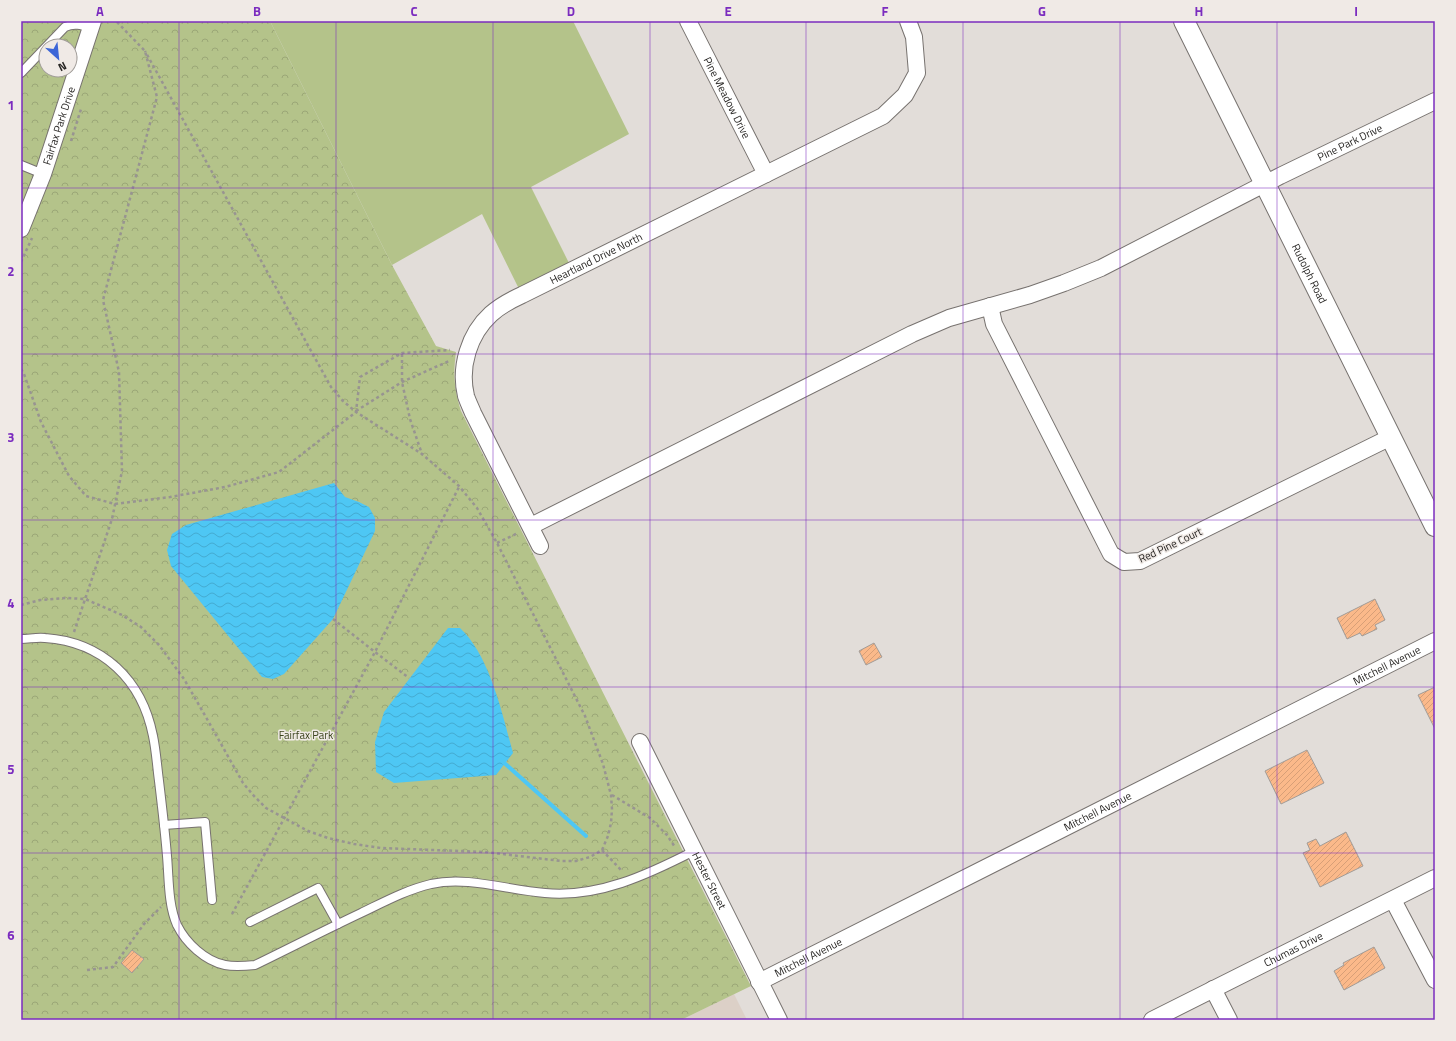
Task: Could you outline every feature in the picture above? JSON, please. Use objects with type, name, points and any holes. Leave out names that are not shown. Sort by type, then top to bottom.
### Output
[{"type":"street","name":"Pine Meadow Drive","points":[[688,21],[766,174]]},
{"type":"street","name":"Heartland Drive North","points":[[540,546],[473,413],[466,395],[464,376],[466,357],[471,342],[479,328],[490,314],[506,303],[883,116],[905,95],[917,73],[914,37],[908,21]]},
{"type":"street","name":"Rudolph Road","points":[[1184,21],[1435,526]]},
{"type":"street","name":"Fairfax Park Drive","points":[[21,229],[43,174],[92,24]]},
{"type":"street","name":"Pine Park Drive","points":[[530,526],[912,334],[949,318],[1064,283],[1101,268],[1265,184],[1435,101]]},
{"type":"street","name":"Red Pine Court","points":[[990,306],[994,324],[1111,554],[1124,562],[1140,561],[1391,437]]},
{"type":"street","name":"Mitchell Avenue","points":[[759,982],[1435,641]]},
{"type":"street","name":"Hester Street","points":[[640,742],[688,854],[779,1020]]},
{"type":"street","name":"Chumas Drive","points":[[1152,1020],[1435,878]]},
{"type":"street","points":[[1393,900],[1435,980]]},
{"type":"street","points":[[1213,990],[1229,1020]]},
{"type":"lane","points":[[21,73],[65,26],[70,24],[92,24]]},
{"type":"lane","points":[[21,165],[43,174]]},
{"type":"lane","points":[[21,639],[44,638],[71,642],[96,652],[114,664],[129,679],[140,697],[148,716],[153,736],[171,896],[177,925],[186,939],[196,950],[223,965],[239,967],[255,965],[404,892],[432,884],[466,882],[544,894],[588,892],[630,880],[688,854]]},
{"type":"lane","points":[[164,825],[205,822],[212,900]]},
{"type":"lane","points":[[250,922],[318,888],[338,924]]},
{"type":"path","points":[[21,604],[53,599],[85,598],[122,615],[142,627],[159,645],[184,679],[208,719],[242,783],[266,808],[308,831],[328,838],[381,848],[485,852],[561,861],[576,861],[590,857],[602,850],[608,836],[612,823],[611,795],[603,764],[585,716],[497,543],[477,508],[459,486],[422,454],[356,412],[343,402],[331,387],[145,51],[116,21]]},
{"type":"path","points":[[73,633],[112,518],[122,471],[119,372],[103,300],[157,97],[145,51]]},
{"type":"path","points":[[356,412],[360,377],[402,353],[450,350]]},
{"type":"path","points":[[402,353],[402,382],[410,419],[422,454]]},
{"type":"path","points":[[21,369],[41,422],[69,476],[86,496],[115,504],[170,497],[225,487],[279,472],[356,412],[402,382],[448,361]]},
{"type":"path","points":[[232,914],[374,652],[459,486]]},
{"type":"path","points":[[497,543],[530,526]]},
{"type":"path","points":[[333,619],[374,652],[410,678]]},
{"type":"path","points":[[611,795],[650,818],[688,854]]},
{"type":"path","points":[[602,850],[630,880]]},
{"type":"path","points":[[87,970],[113,967],[144,924],[171,896]]},
{"type":"shaded area","points":[[734,994],[747,1020],[681,1020]]},
{"type":"green space","name":"Fairfax Park","points":[[21,21],[270,21],[392,265],[436,346],[456,352],[455,382],[461,411],[751,986],[681,1020],[21,1020]]},
{"type":"green space","points":[[270,21],[573,21],[629,134],[531,187],[572,269],[522,295],[482,214],[392,265]]},
{"type":"water","points":[[334,483],[345,497],[369,507],[375,518],[375,531],[333,619],[284,674],[273,679],[262,677],[171,566],[167,550],[172,534],[186,525]]},
{"type":"water","points":[[448,628],[460,628],[470,640],[487,669],[494,686],[513,753],[496,775],[394,783],[376,772],[375,742],[384,712]]},
{"type":"building","points":[[1375,599],[1385,620],[1375,625],[1377,629],[1362,636],[1360,633],[1347,639],[1337,618]]},
{"type":"building","points":[[874,643],[882,657],[866,665],[859,651]]},
{"type":"building","points":[[1435,687],[1435,729],[1418,695]]},
{"type":"building","points":[[1307,750],[1324,783],[1281,804],[1265,771]]},
{"type":"building","points":[[1346,832],[1363,866],[1320,887],[1303,853],[1310,850],[1307,843],[1316,839],[1320,846]]},
{"type":"building","points":[[1374,947],[1385,968],[1344,990],[1334,971],[1344,965],[1343,963]]},
{"type":"building","points":[[132,950],[144,959],[132,973],[121,963]]},
{"type":"waterway","points":[[501,760],[586,836]]}]
